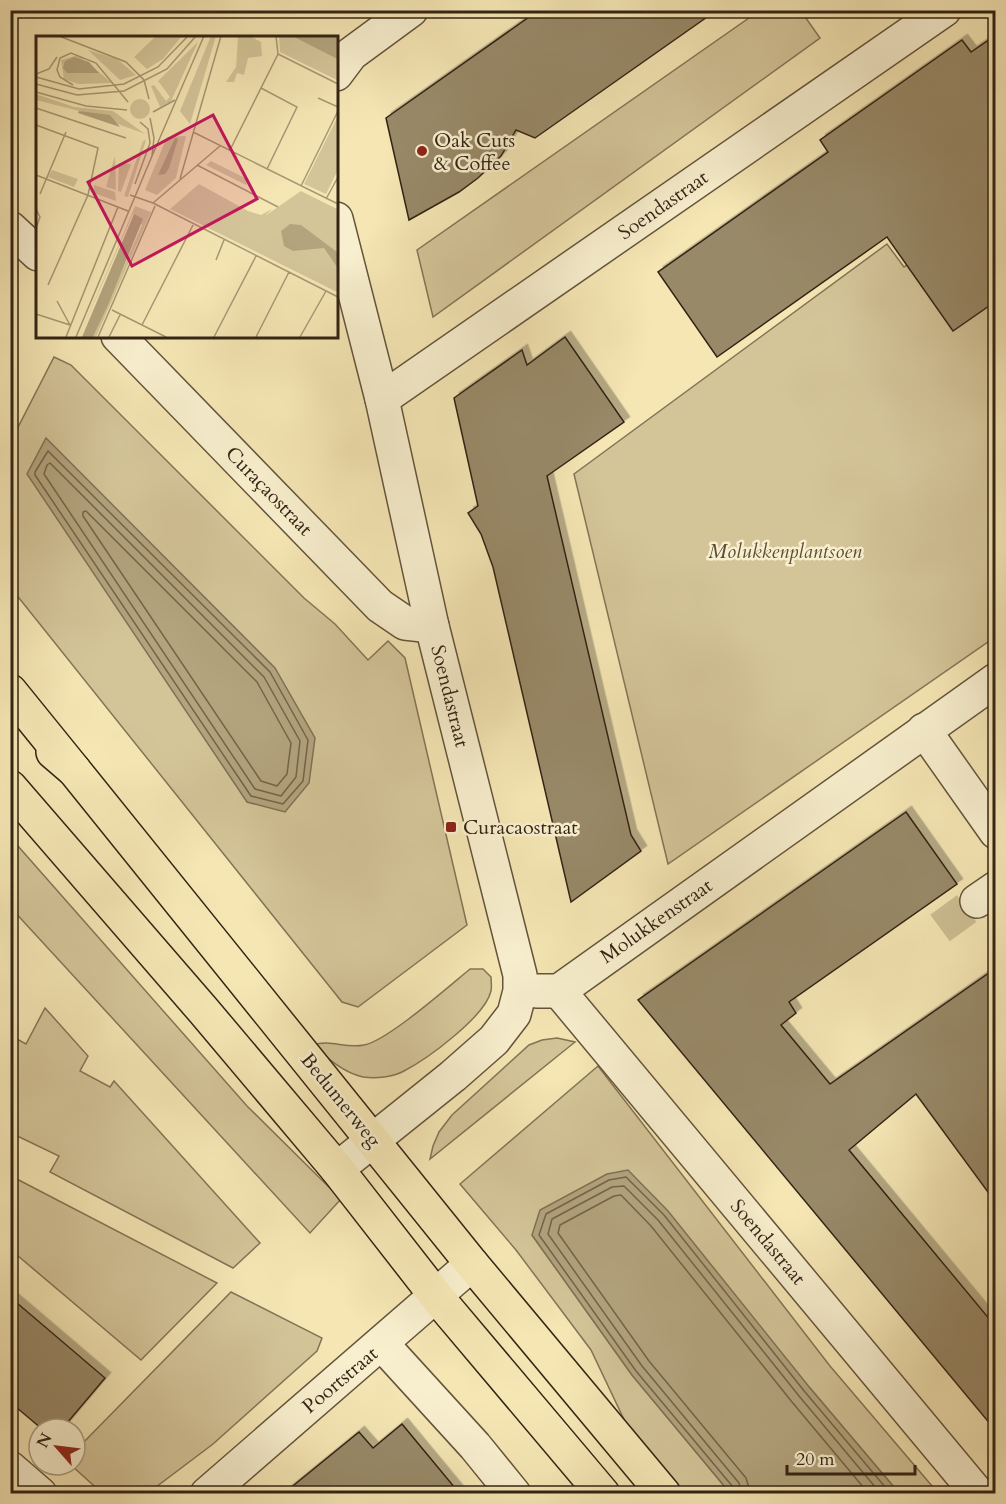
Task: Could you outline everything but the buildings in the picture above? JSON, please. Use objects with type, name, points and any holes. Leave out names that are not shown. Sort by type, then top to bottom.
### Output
[{"type":"main road","points":[[10,691],[74,770]]},
{"type":"main road","name":"Bedumerweg","points":[[10,714],[74,770],[472,1264],[664,1494]]},
{"type":"main road","points":[[10,788],[203,1010],[337,1169],[436,1296],[603,1494]]},
{"type":"street","name":"Soendastraat","points":[[382,399],[944,10]]},
{"type":"street","points":[[338,71],[351,54],[406,12]]},
{"type":"street","name":"Soendastraat","points":[[338,227],[382,399],[432,626],[520,975],[520,991]]},
{"type":"street","points":[[10,228],[36,252]]},
{"type":"street","name":"Curaçaostraat","points":[[120,338],[380,606],[405,623],[432,626]]},
{"type":"street","name":"Molukkenstraat","points":[[559,990],[996,680]]},
{"type":"street","points":[[924,730],[996,832]]},
{"type":"street","name":"Soendastraat","points":[[559,990],[978,1494]]},
{"type":"street","points":[[337,1169],[494,1040],[514,1014],[520,991],[559,990]]},
{"type":"street","name":"Poortstraat","points":[[207,1494],[472,1264]]},
{"type":"street","points":[[382,1344],[514,1494]]},
{"type":"street","points":[[10,1468],[40,1494]]},
{"type":"green space","points":[[759,11],[801,11],[820,38],[433,317],[417,250]]},
{"type":"green space","name":"Molukkenplantsoen","points":[[995,204],[995,637],[668,864],[574,474],[887,244],[904,267]]},
{"type":"green space","points":[[54,357],[71,365],[304,598],[335,624],[368,660],[388,641],[405,658],[467,925],[358,1007],[342,1002],[11,588],[11,441]]},
{"type":"green space","points":[[10,837],[247,1106],[341,1199],[310,1233],[11,908]]},
{"type":"green space","points":[[470,969],[483,969],[491,977],[491,991],[486,1001],[467,1025],[404,1071],[379,1078],[356,1075],[336,1064],[313,1045],[326,1043],[357,1046],[374,1041],[417,1012]]},
{"type":"green space","points":[[45,1008],[88,1056],[80,1071],[110,1087],[114,1081],[260,1243],[233,1268],[50,1172],[59,1156],[11,1133],[11,1052],[17,1039],[26,1044]]},
{"type":"green space","points":[[557,1038],[575,1042],[430,1159],[439,1132],[452,1115],[529,1045]]},
{"type":"green space","points":[[598,1066],[830,1366],[938,1493],[899,1493],[810,1388],[532,1235],[632,1375],[730,1493],[683,1493],[629,1430],[591,1350],[516,1250],[460,1184]]},
{"type":"green space","points":[[11,1176],[217,1283],[141,1360],[11,1250]]},
{"type":"green space","points":[[231,1292],[322,1338],[317,1351],[213,1444],[148,1493],[102,1493],[84,1477],[87,1477],[87,1439]]},
{"type":"water","points":[[46,438],[275,668],[315,738],[309,783],[285,812],[247,802],[27,474]]},
{"type":"water","points":[[628,1170],[668,1211],[810,1388],[899,1493],[730,1493],[632,1375],[532,1235],[540,1210],[607,1174]]},
{"type":"tunnel","points":[[940,928],[977,901]]},
{"type":"place","name":"Oak Cuts & Coffee","points":[[422,151]]},
{"type":"place","name":"Curacaostraat","points":[[451,827]]}]
